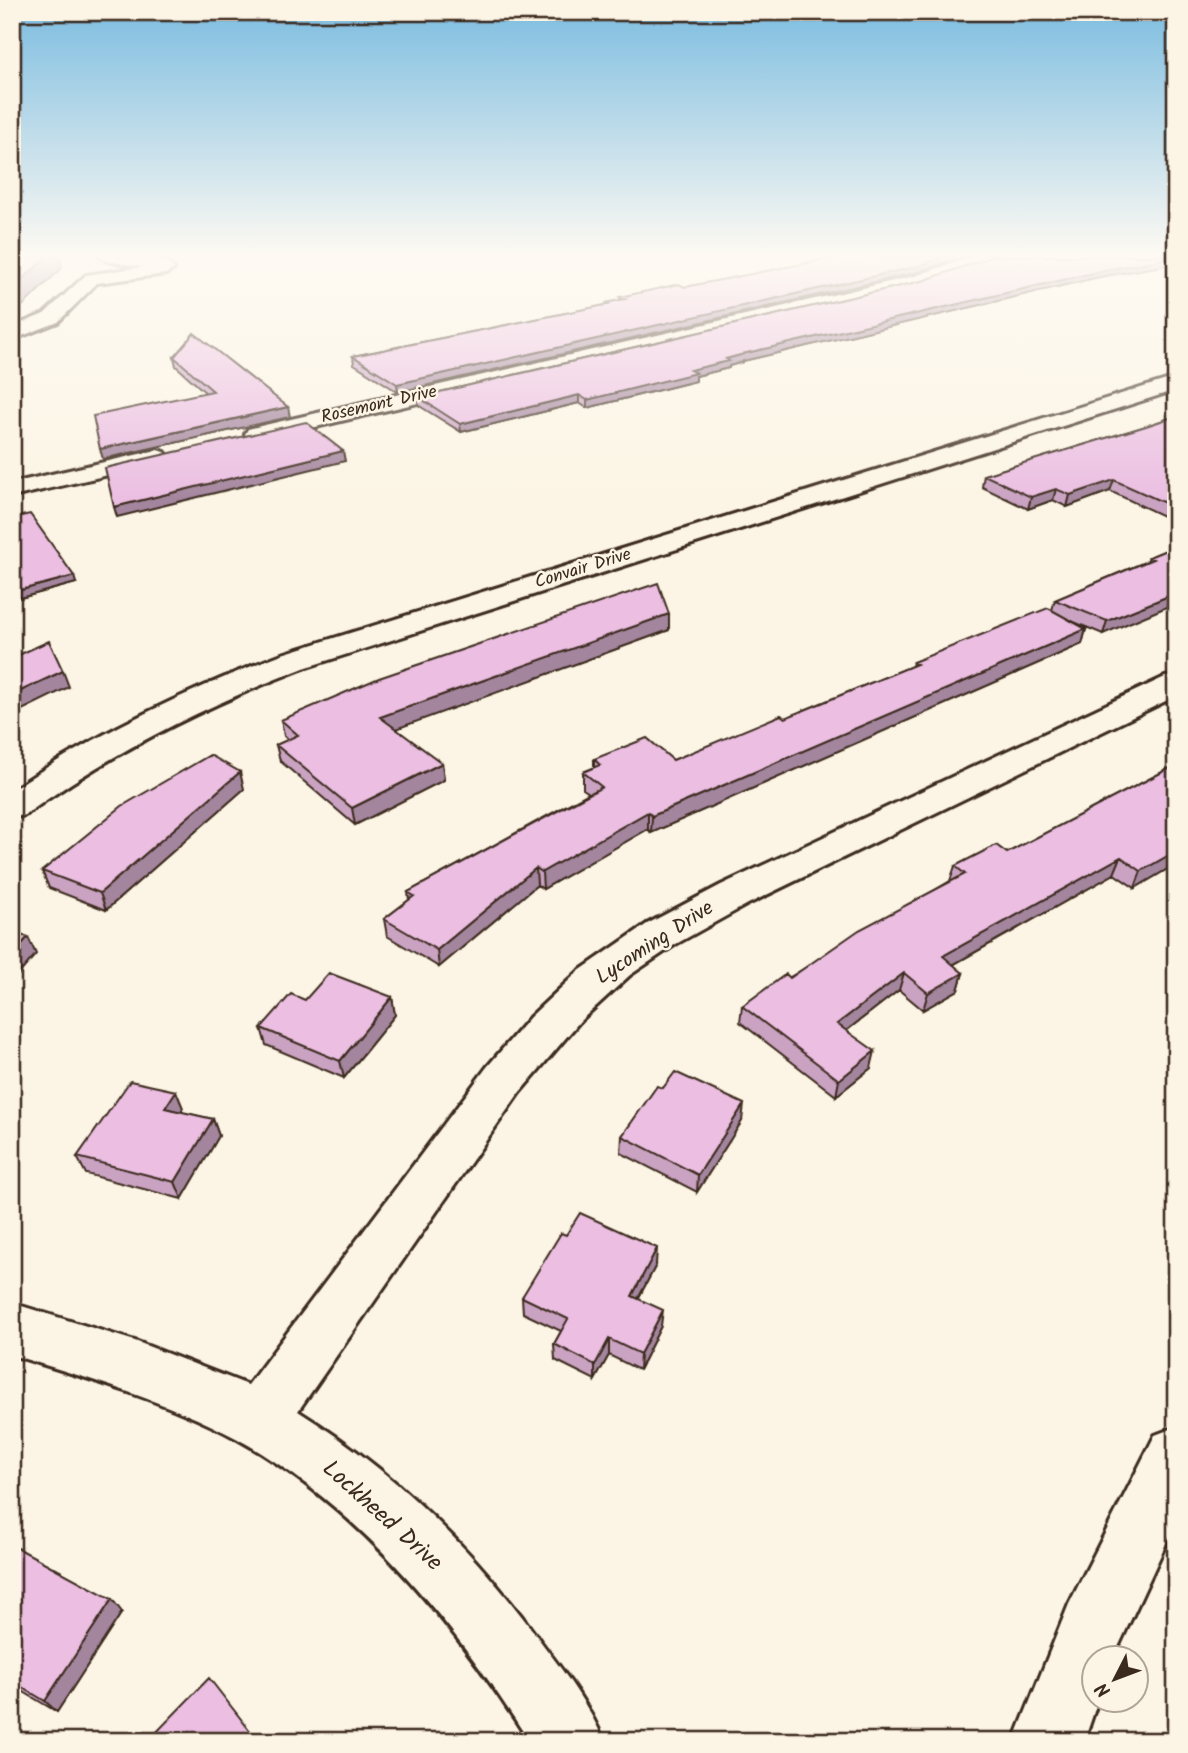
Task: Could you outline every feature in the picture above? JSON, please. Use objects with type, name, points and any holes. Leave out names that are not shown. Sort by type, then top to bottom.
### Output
[{"type":"street","name":"Rosemont Drive","points":[[243,437],[671,338]]},
{"type":"street","name":"Convair Drive","points":[[12,807],[65,771],[154,721],[204,697],[293,661],[1176,383]]},
{"type":"street","points":[[12,490],[175,453]]},
{"type":"street","name":"Lycoming Drive","points":[[258,1419],[510,1071],[576,998],[618,963],[712,905],[747,887],[1176,684]]},
{"type":"street","name":"Lockheed Drive","points":[[12,1329],[166,1379],[258,1419],[337,1471],[390,1516],[449,1576],[505,1646],[569,1741]]},
{"type":"street","points":[[1049,1741],[1092,1627],[1176,1456]]},
{"type":"building","points":[[190,338],[200,338],[288,407],[100,449],[93,416],[213,391],[174,357]]},
{"type":"building","points":[[443,338],[602,338],[397,384],[353,356]]},
{"type":"building","points":[[675,338],[812,338],[742,354],[726,359],[729,361],[690,370],[696,373],[587,400],[579,395],[460,424],[418,397]]},
{"type":"building","points":[[1176,416],[1176,508],[1114,480],[1070,495],[1056,489],[1031,497],[984,475],[1146,426]]},
{"type":"building","points":[[306,422],[343,451],[114,507],[105,468]]},
{"type":"building","points":[[30,514],[74,576],[17,591],[12,583],[12,518]]},
{"type":"building","points":[[1176,546],[1176,593],[1107,621],[1055,600],[1153,559],[1149,557]]},
{"type":"building","points":[[658,583],[669,614],[380,717],[442,763],[352,808],[276,745],[298,735],[281,720],[379,678]]},
{"type":"building","points":[[1048,608],[1086,629],[652,816],[648,812],[542,872],[536,868],[437,950],[384,919],[414,896],[408,892],[602,787],[583,772],[600,765],[594,759],[647,738],[673,760],[781,715],[785,718],[917,664],[913,662]]},
{"type":"building","points":[[49,641],[63,671],[12,695],[12,658]]},
{"type":"building","points":[[210,755],[240,772],[100,893],[42,871],[122,806]]},
{"type":"building","points":[[1176,765],[1176,851],[1141,871],[1121,857],[943,956],[963,973],[928,993],[904,973],[837,1024],[875,1051],[839,1080],[742,1006],[786,974],[790,978],[859,930],[965,874],[955,866],[996,845],[1007,853]]},
{"type":"building","points":[[12,933],[28,937],[12,955]]},
{"type":"building","points":[[329,973],[392,997],[340,1061],[261,1028],[291,994],[305,1000]]},
{"type":"building","points":[[675,1072],[744,1104],[698,1175],[622,1136],[657,1086],[663,1088]]},
{"type":"building","points":[[130,1081],[176,1091],[165,1108],[213,1119],[175,1182],[77,1157]]},
{"type":"building","points":[[580,1213],[657,1248],[632,1296],[663,1310],[640,1354],[609,1339],[595,1365],[554,1344],[568,1319],[522,1297],[561,1233],[566,1235]]},
{"type":"building","points":[[12,1545],[112,1599],[45,1701],[12,1681]]},
{"type":"building","points":[[209,1678],[258,1741],[148,1741]]}]
